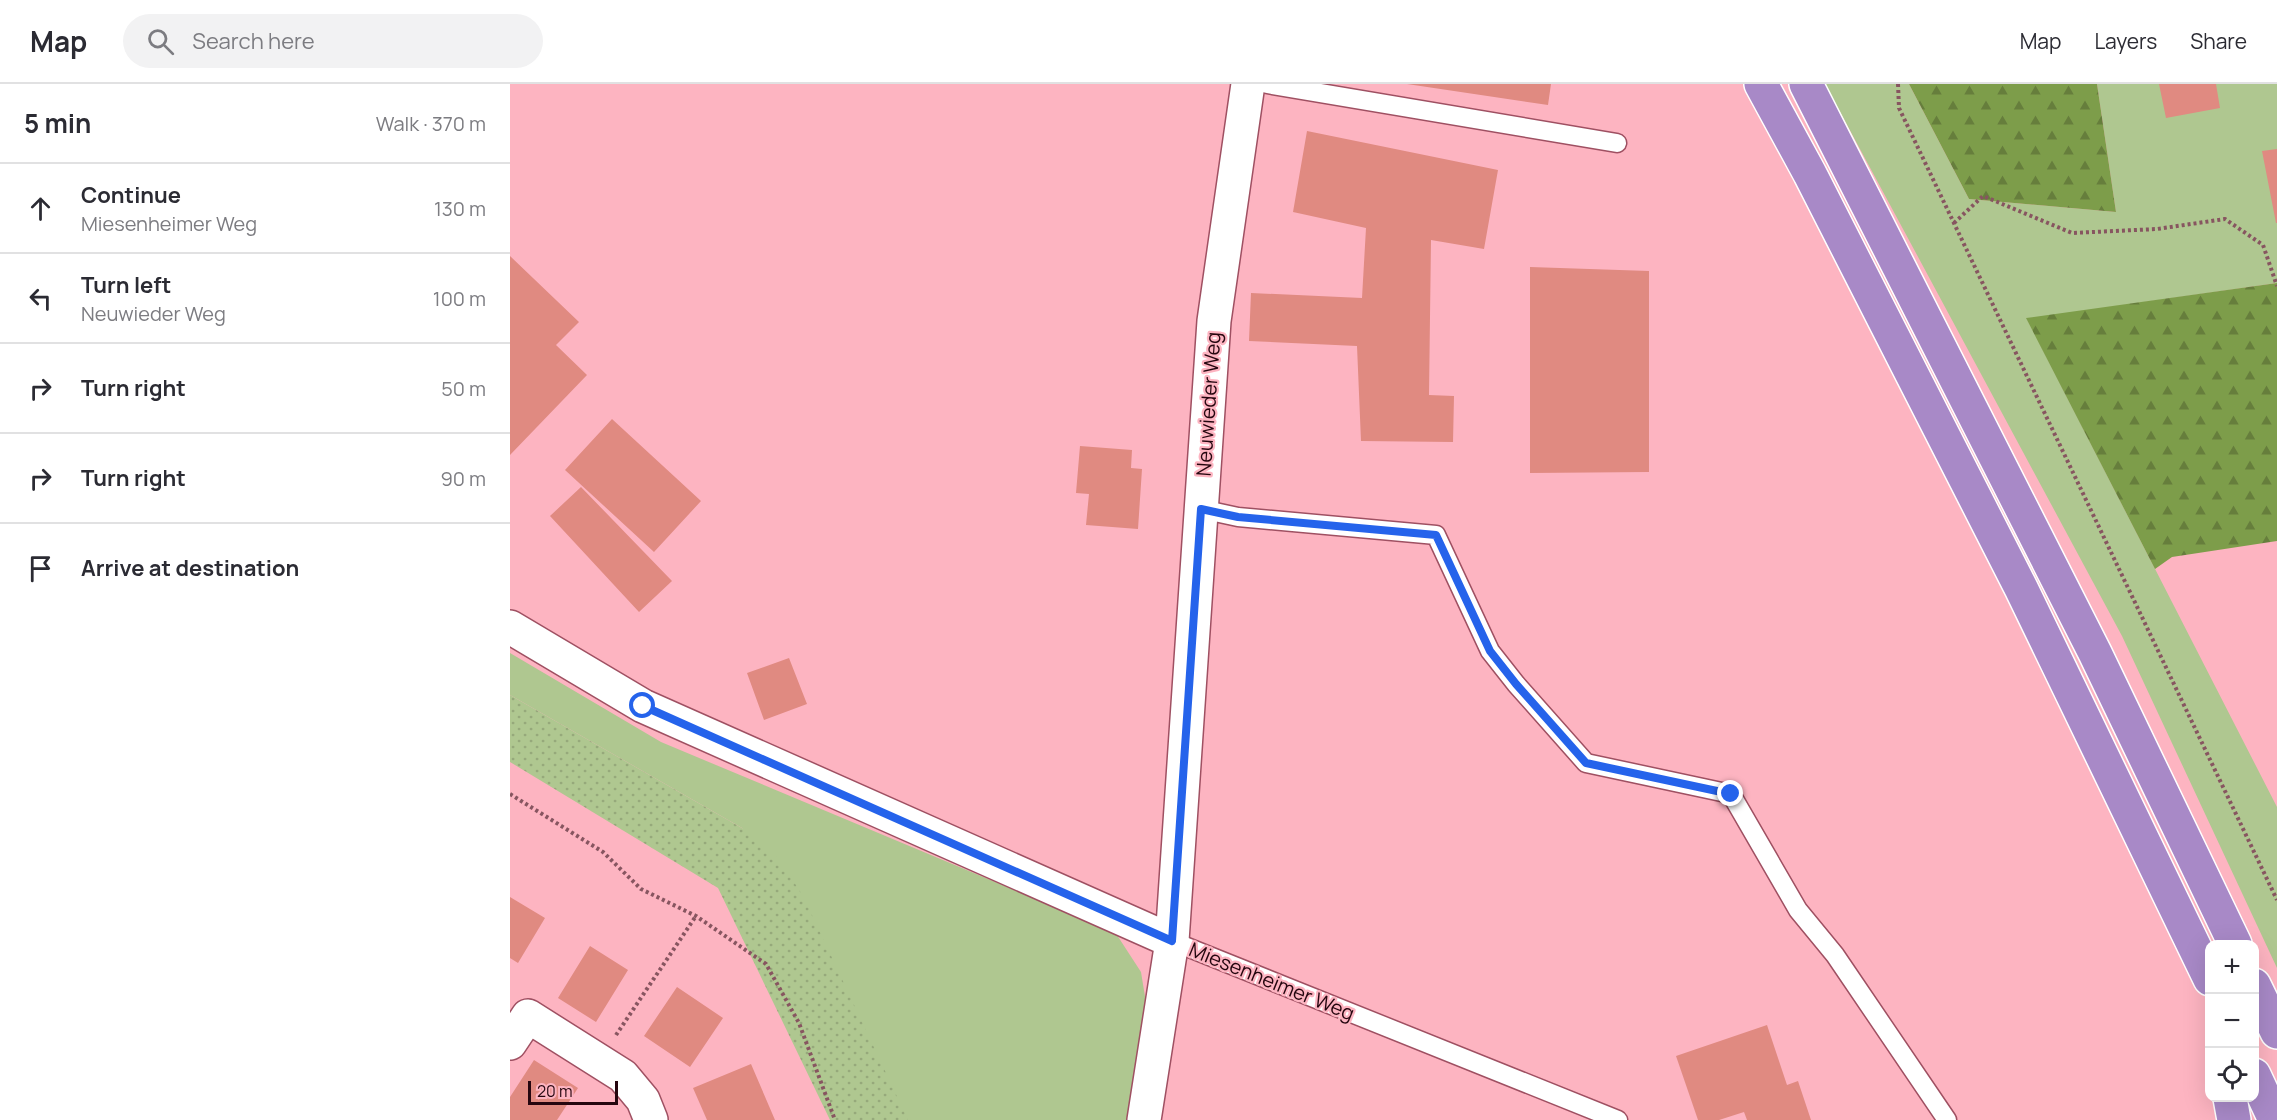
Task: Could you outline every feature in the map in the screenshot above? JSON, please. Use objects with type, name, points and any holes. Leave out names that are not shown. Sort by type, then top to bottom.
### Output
[{"type":"highway","points":[[1761,84],[1810,174],[2021,588],[2205,972]]},
{"type":"highway","points":[[1806,84],[2095,652],[2233,940]]},
{"type":"highway","points":[[2258,994],[2277,1032]]},
{"type":"highway","points":[[2259,1085],[2276,1120]]},
{"type":"highway","points":[[2231,1102],[2234,1120]]},
{"type":"street","name":"Neuwieder Weg","points":[[1144,1120],[1172,941],[1214,321],[1248,84]]},
{"type":"street","name":"Miesenheimer Weg","points":[[510,627],[643,706],[1172,941]]},
{"type":"street","points":[[510,1043],[519,1010],[623,1076],[643,1100],[651,1120]]},
{"type":"lane","points":[[1267,84],[1617,143]]},
{"type":"lane","points":[[1201,509],[1238,517],[1436,535],[1490,651],[1586,763],[1731,794],[1798,910],[1835,955],[1947,1120]]},
{"type":"lane","name":"Miesenheimer Weg","points":[[1172,941],[1618,1120]]},
{"type":"path","points":[[1898,84],[1899,108],[2277,900]]},
{"type":"path","points":[[1953,223],[1983,196],[2072,234],[2157,228],[2225,219],[2263,245],[2277,286]]},
{"type":"path","points":[[510,794],[603,852],[641,889],[696,916],[766,964],[799,1023],[835,1120]]},
{"type":"path","points":[[598,1062],[696,916]]},
{"type":"green space","points":[[1825,84],[1909,84],[1969,199],[2116,212],[2097,84],[2277,84],[2277,283],[2027,319],[2277,807],[2277,968],[2122,636]]},
{"type":"green space","points":[[1909,84],[2097,84],[2116,212],[1969,199]]},
{"type":"green space","points":[[2277,283],[2277,541],[2172,557],[2155,569],[2026,318]]},
{"type":"green space","points":[[510,653],[661,742],[1115,932],[1141,972],[1150,1027],[1132,1120],[907,1120],[742,828],[510,695]]},
{"type":"green space","points":[[510,695],[742,828],[779,859],[803,896],[908,1120],[830,1120],[718,888],[510,762]]},
{"type":"building","points":[[1407,84],[1551,84],[1548,105]]},
{"type":"building","points":[[2159,84],[2216,84],[2220,108],[2166,118]]},
{"type":"building","points":[[1307,131],[1498,170],[1484,249],[1431,240],[1429,395],[1454,396],[1453,442],[1361,441],[1357,346],[1249,341],[1251,293],[1362,298],[1366,228],[1293,212]]},
{"type":"building","points":[[2277,149],[2277,223],[2276,223],[2262,151]]},
{"type":"building","points":[[510,256],[579,322],[556,345],[587,375],[510,455]]},
{"type":"building","points":[[1530,267],[1649,271],[1649,472],[1530,473]]},
{"type":"building","points":[[612,419],[701,501],[654,552],[565,470]]},
{"type":"building","points":[[1080,446],[1132,450],[1131,468],[1142,469],[1138,529],[1086,525],[1089,494],[1076,493]]},
{"type":"building","points":[[581,487],[672,581],[639,612],[550,516]]},
{"type":"building","points":[[789,658],[807,704],[764,720],[747,673]]},
{"type":"building","points":[[510,897],[545,918],[518,963],[510,958]]},
{"type":"building","points":[[590,946],[628,970],[596,1022],[558,998]]},
{"type":"building","points":[[677,987],[723,1018],[690,1067],[644,1036]]},
{"type":"building","points":[[1767,1025],[1787,1085],[1798,1081],[1811,1120],[1747,1120],[1744,1112],[1719,1120],[1698,1120],[1676,1056]]},
{"type":"building","points":[[534,1060],[578,1088],[557,1120],[510,1120],[510,1097]]},
{"type":"building","points":[[751,1064],[775,1120],[707,1120],[693,1088]]},
{"type":"route","points":[[643,706],[1172,941],[1201,509],[1238,517],[1436,535],[1490,651],[1586,763],[1731,794]]}]
